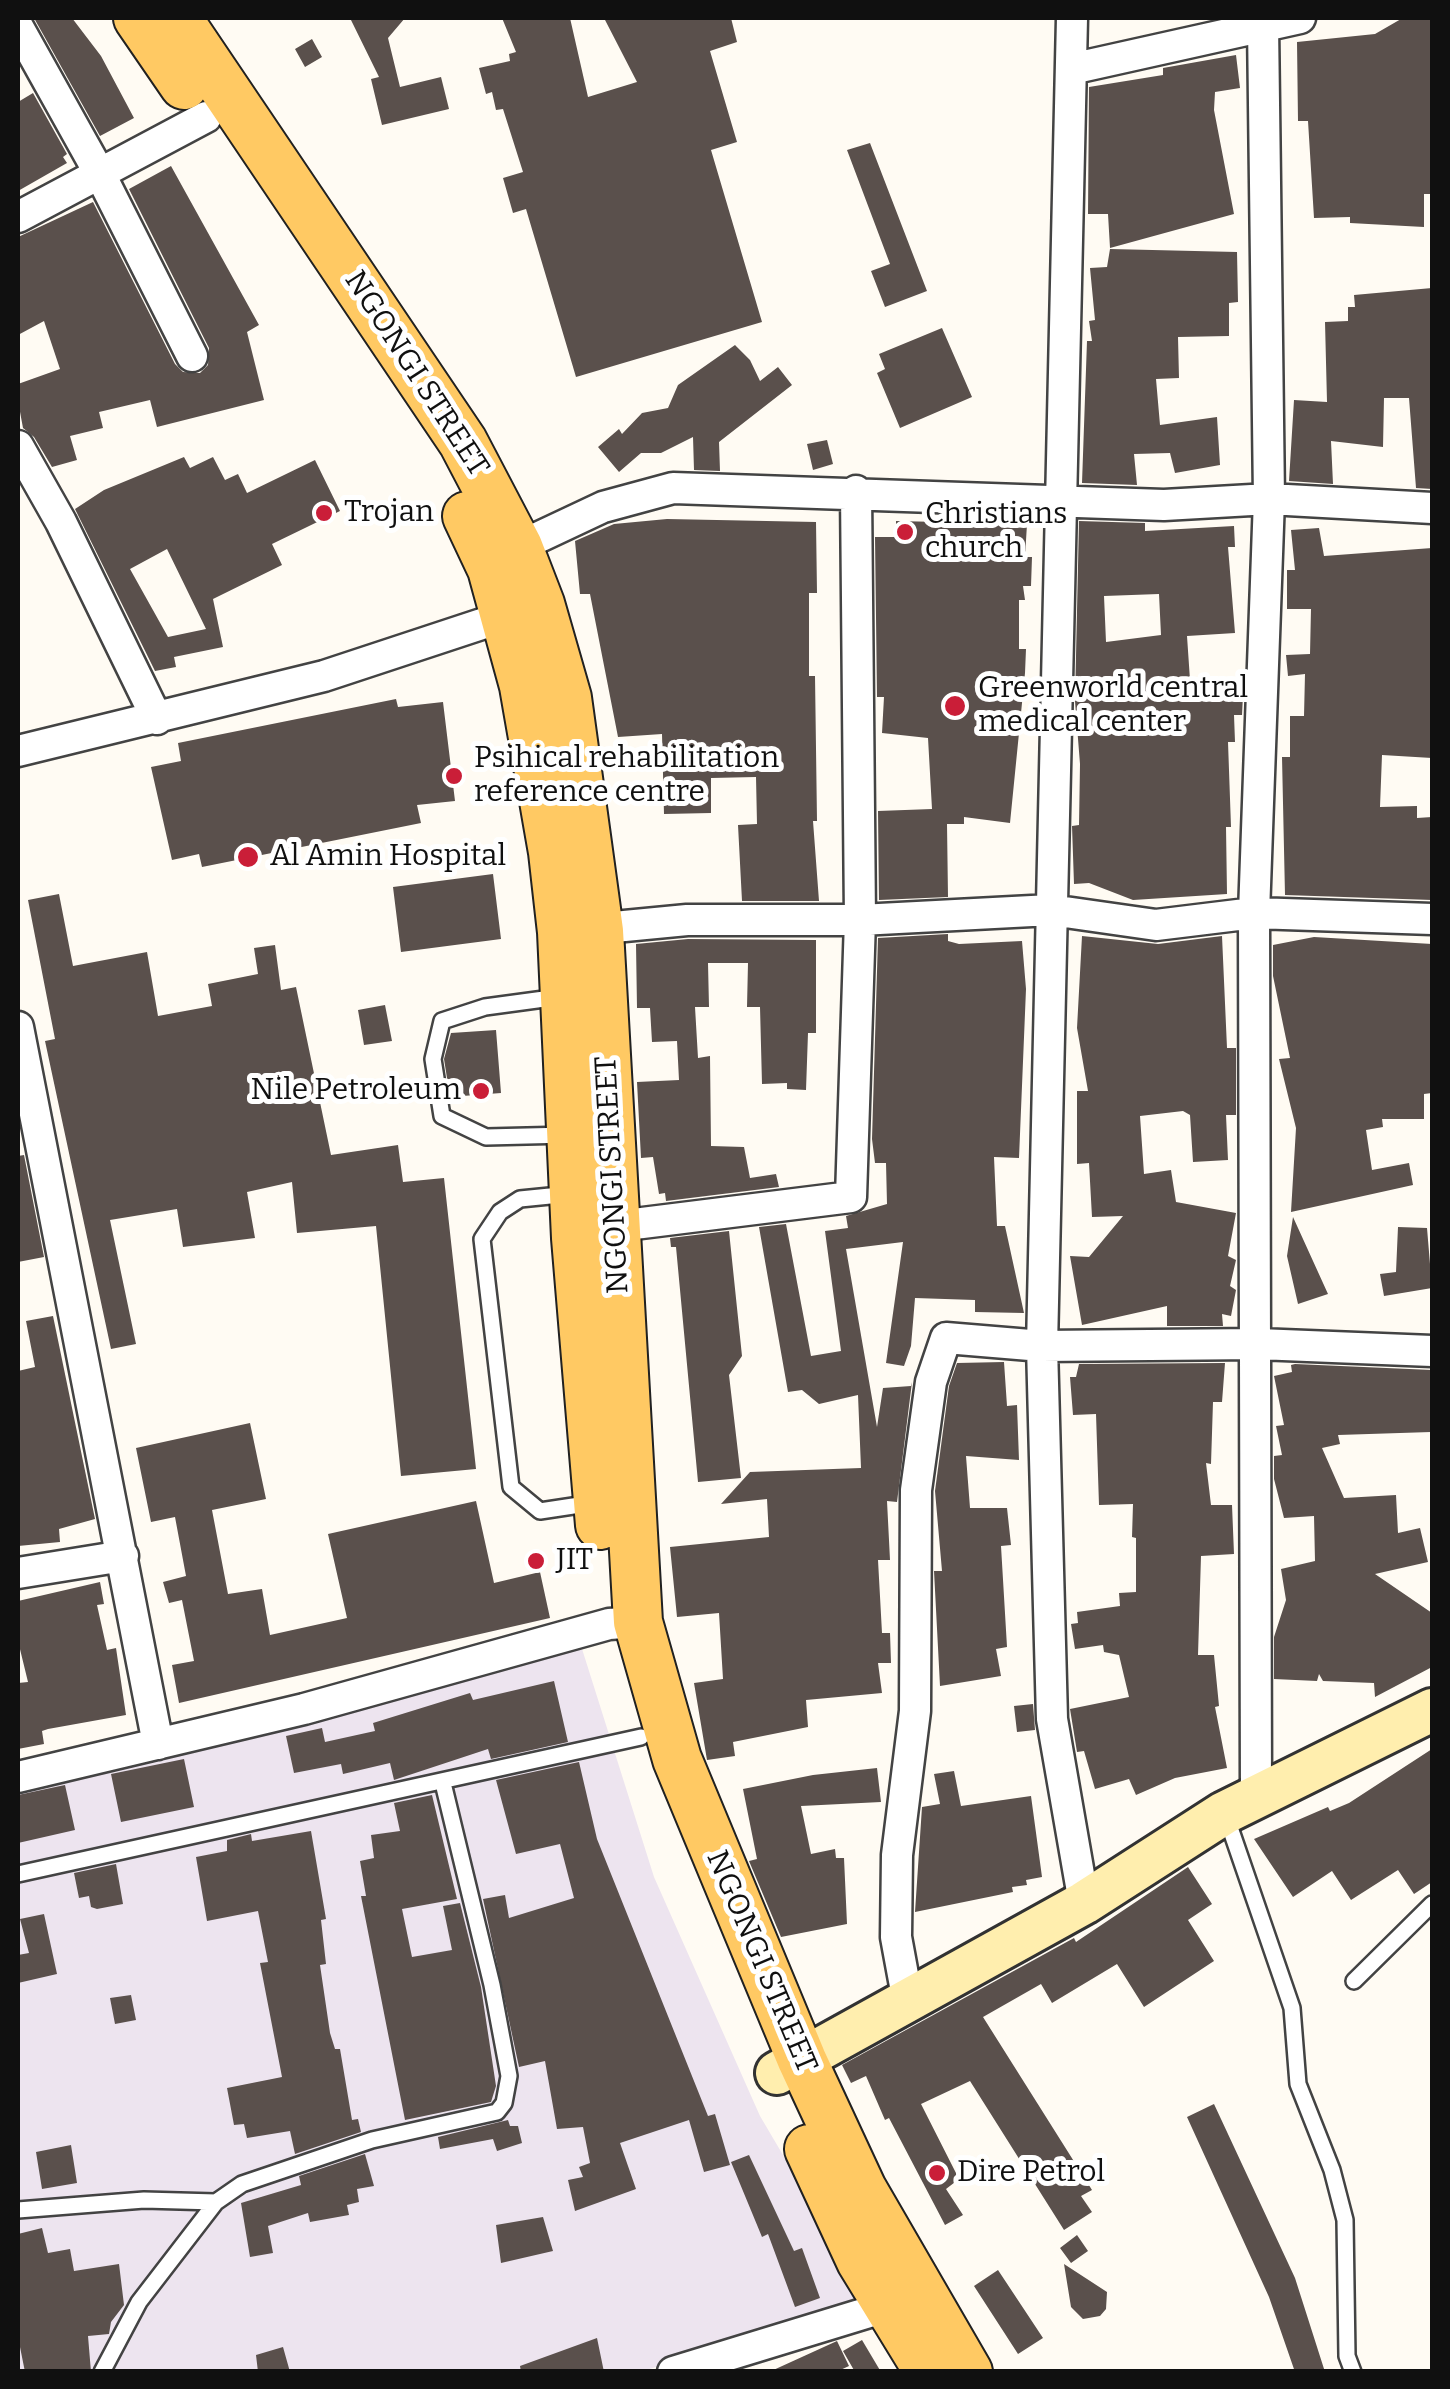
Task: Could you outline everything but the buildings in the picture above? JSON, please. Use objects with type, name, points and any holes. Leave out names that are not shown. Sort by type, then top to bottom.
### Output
[{"type":"main road","name":"NGONGI STREET","points":[[138,18],[360,335],[436,458],[567,698],[580,931],[597,1502],[624,1623],[789,2067]]},
{"type":"main road","name":"NGONGI STREET","points":[[177,18],[435,397],[492,493],[518,547],[522,611]]},
{"type":"main road","name":"NGONGI STREET","points":[[580,931],[563,996],[572,1136],[588,1218],[624,1623],[641,1737],[678,1839],[789,2067],[862,2190],[929,2372]]},
{"type":"main road","name":"NGONGI STREET","points":[[903,2298],[968,2372]]},
{"type":"street","points":[[1072,18],[1042,1346],[1052,1720],[1084,1902]]},
{"type":"street","points":[[1071,68],[1300,18]]},
{"type":"street","points":[[1240,1805],[1258,1344],[1254,913],[1268,499],[1263,24]]},
{"type":"street","points":[[18,26],[192,356]]},
{"type":"street","points":[[18,217],[206,117]]},
{"type":"street","points":[[18,446],[61,522],[157,718]]},
{"type":"street","points":[[518,547],[603,508],[673,488],[1164,504],[1268,499],[1432,508]]},
{"type":"street","points":[[588,1218],[850,1197],[860,920],[856,491]]},
{"type":"street","points":[[18,751],[324,676],[522,611]]},
{"type":"street","points":[[580,931],[687,920],[860,920],[1051,910],[1156,925],[1254,913],[1432,919]]},
{"type":"street","points":[[18,1027],[40,1160],[158,1744]]},
{"type":"street","points":[[908,2002],[896,1937],[896,1855],[915,1710],[916,1490],[931,1382],[946,1338],[1042,1346],[1258,1344],[1432,1350]]},
{"type":"street","points":[[18,1574],[123,1556]]},
{"type":"street","points":[[18,1776],[304,1709],[624,1623]]},
{"type":"street","points":[[789,2067],[1084,1902],[1240,1805],[1432,1710]]},
{"type":"street","points":[[672,2372],[903,2298]]},
{"type":"lane","points":[[563,996],[484,1007],[442,1021],[433,1059],[442,1116],[486,1137],[572,1136]]},
{"type":"lane","points":[[588,1218],[520,1199],[500,1212],[482,1239],[511,1486],[540,1510],[597,1502]]},
{"type":"lane","points":[[18,1874],[641,1737]]},
{"type":"lane","points":[[102,2372],[139,2302],[216,2202],[260,2177],[372,2140],[497,2112],[504,2102],[509,2076],[496,2004],[443,1783]]},
{"type":"lane","points":[[1240,1805],[1292,2008],[1298,2084],[1332,2170],[1345,2220],[1347,2356],[1352,2372]]},
{"type":"lane","points":[[1354,1981],[1432,1904]]},
{"type":"lane","points":[[18,2210],[144,2200],[216,2202]]},
{"type":"shaded area","points":[[577,1633],[654,1877],[760,2116],[869,2301],[643,2371],[18,2371],[18,1790]]},
{"type":"place","name":"Trojan","points":[[324,513]]},
{"type":"place","name":"Christians church","points":[[905,532]]},
{"type":"place","name":"Greenworld central medical center","points":[[955,706]]},
{"type":"place","name":"Psihical rehabilitation reference centre","points":[[454,776]]},
{"type":"place","name":"Al Amin Hospital","points":[[248,857]]},
{"type":"place","name":"Nile Petroleum","points":[[481,1091]]},
{"type":"place","name":"JIT","points":[[536,1561]]},
{"type":"place","name":"Dire Petrol","points":[[937,2173]]}]
